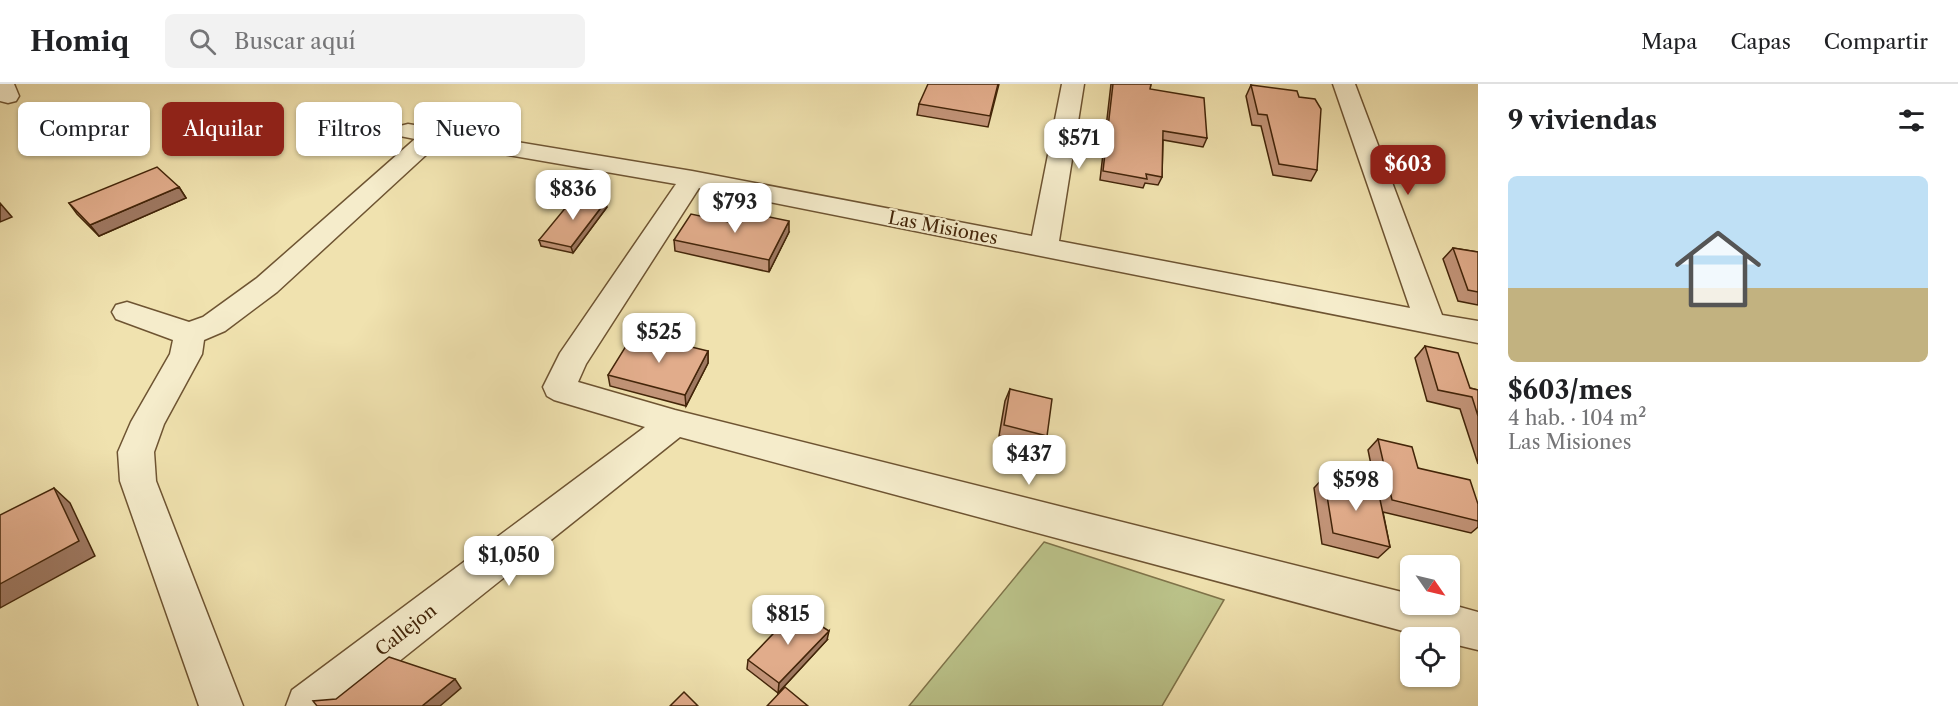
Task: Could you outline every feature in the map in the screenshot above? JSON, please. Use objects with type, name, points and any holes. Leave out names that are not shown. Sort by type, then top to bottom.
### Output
[{"type":"street","points":[[1044,248],[1073,84]]},
{"type":"street","points":[[1344,84],[1430,322]]},
{"type":"street","name":"Las Misiones","points":[[190,334],[214,324],[267,285],[420,133],[692,179],[1478,332]]},
{"type":"street","points":[[692,179],[571,361],[559,387],[675,423],[1478,631]]},
{"type":"street","points":[[127,312],[190,334],[186,354],[148,422],[136,452],[138,481],[220,706]]},
{"type":"street","name":"Callejon","points":[[308,706],[675,423]]},
{"type":"green space","points":[[1044,542],[1224,600],[1162,706],[909,706]]},
{"type":"building","points":[[928,84],[998,84],[990,116],[919,104]]},
{"type":"building","points":[[1113,84],[1151,84],[1150,89],[1204,98],[1207,138],[1163,131],[1162,177],[1146,174],[1147,179],[1103,171]]},
{"type":"building","points":[[1251,85],[1297,91],[1299,97],[1315,99],[1321,109],[1317,170],[1279,164],[1267,115],[1258,114]]},
{"type":"building","points":[[157,167],[179,187],[90,225],[69,203]]},
{"type":"building","points":[[576,195],[606,201],[571,247],[539,240]]},
{"type":"building","points":[[745,212],[789,221],[769,260],[674,240],[691,214],[738,224]]},
{"type":"building","points":[[1453,248],[1478,252],[1478,292],[1468,290]]},
{"type":"building","points":[[634,333],[708,351],[685,395],[608,375]]},
{"type":"building","points":[[1425,346],[1458,353],[1470,388],[1478,390],[1478,416],[1472,397],[1438,390]]},
{"type":"building","points":[[1010,389],[1052,399],[1047,436],[1004,425]]},
{"type":"building","points":[[1378,439],[1412,447],[1418,468],[1470,480],[1478,504],[1478,521],[1392,500]]},
{"type":"building","points":[[1324,477],[1378,490],[1390,547],[1333,533]]},
{"type":"building","points":[[54,488],[79,541],[0,584],[0,515]]},
{"type":"building","points":[[796,610],[829,631],[779,683],[748,660]]},
{"type":"building","points":[[389,657],[455,679],[422,706],[317,706],[313,701],[336,699]]},
{"type":"building","points":[[785,687],[808,706],[767,706]]},
{"type":"building","points":[[684,692],[698,706],[670,706]]}]
